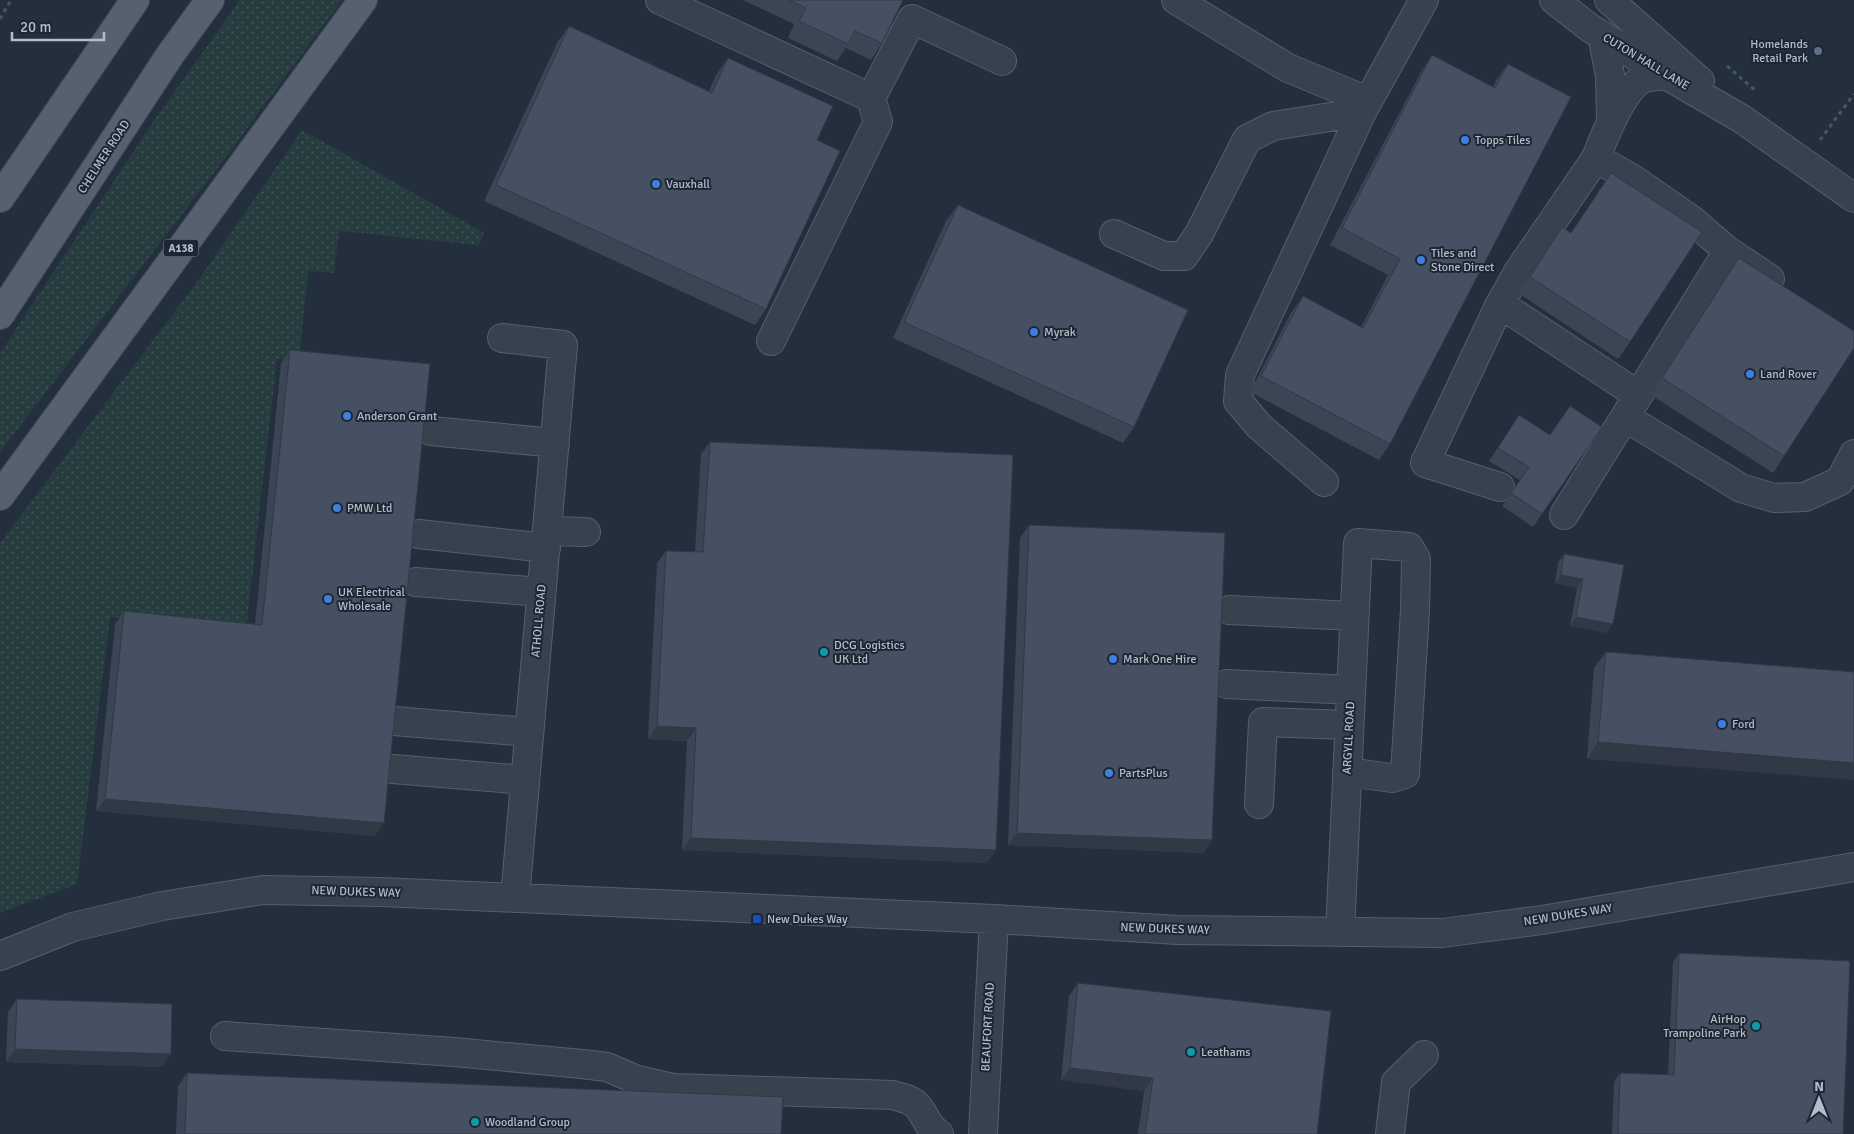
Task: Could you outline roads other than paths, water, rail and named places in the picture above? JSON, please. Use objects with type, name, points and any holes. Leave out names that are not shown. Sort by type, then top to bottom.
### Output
[{"type":"main road","points":[[0,198],[135,0]]},
{"type":"main road","name":"CHELMER ROAD","points":[[0,315],[170,55],[210,0]]},
{"type":"main road","name":"A138","points":[[0,496],[363,0]]},
{"type":"street","points":[[660,0],[871,98]]},
{"type":"street","points":[[1176,0],[1288,68],[1365,107]]},
{"type":"street","points":[[1324,482],[1259,426],[1238,400],[1240,375],[1365,107],[1424,0]]},
{"type":"street","name":"CUTON HALL LANE","points":[[1554,0],[1590,28],[1742,119],[1854,198]]},
{"type":"street","name":"CUTON HALL LANE","points":[[1609,0],[1742,119]]},
{"type":"street","points":[[771,341],[878,122],[871,98],[912,19],[1002,61]]},
{"type":"street","points":[[1602,35],[1610,75],[1611,120]]},
{"type":"street","points":[[1500,487],[1425,463],[1500,304],[1518,272],[1596,158],[1611,120],[1630,92],[1643,79],[1666,75]]},
{"type":"street","points":[[1114,234],[1164,256],[1184,256],[1196,239],[1247,139],[1273,126],[1365,107]]},
{"type":"street","points":[[1596,158],[1633,179],[1692,220],[1728,251],[1791,292]]},
{"type":"street","points":[[1564,515],[1728,251]]},
{"type":"street","points":[[1500,304],[1741,488],[1774,498],[1805,497],[1840,482],[1854,454]]},
{"type":"street","name":"ATHOLL ROAD","points":[[502,338],[563,345],[515,898]]},
{"type":"street","points":[[431,431],[555,443]]},
{"type":"street","points":[[419,534],[546,539],[586,532]]},
{"type":"street","name":"ARGYLL ROAD","points":[[1340,932],[1349,725],[1351,690],[1354,616],[1358,543],[1409,547],[1416,559],[1415,610],[1405,774],[1392,778],[1347,772]]},
{"type":"street","points":[[416,582],[542,592]]},
{"type":"street","points":[[1228,610],[1354,616]]},
{"type":"street","points":[[1227,684],[1351,690]]},
{"type":"street","points":[[394,721],[529,732]]},
{"type":"street","points":[[1259,804],[1263,722],[1349,725]]},
{"type":"street","points":[[393,769],[525,780]]},
{"type":"street","name":"NEW DUKES WAY","points":[[0,956],[73,927],[162,906],[264,890],[381,892],[994,919],[1178,930],[1451,932],[1542,920],[1854,867]]},
{"type":"street","name":"BEAUFORT ROAD","points":[[983,1134],[994,919]]},
{"type":"street","points":[[225,1036],[454,1052],[582,1064],[607,1067],[637,1080],[673,1088],[893,1095],[913,1102],[924,1115],[928,1133]]},
{"type":"street","points":[[1390,1134],[1396,1082],[1424,1055]]},
{"type":"place","name":"Homelands Retail Park","points":[[1818,51]]},
{"type":"place","name":"Topps Tiles","points":[[1465,140]]},
{"type":"place","name":"Vauxhall","points":[[656,184]]},
{"type":"place","name":"Tiles and Stone Direct","points":[[1421,260]]},
{"type":"place","name":"Myrak","points":[[1034,332]]},
{"type":"place","name":"Land Rover","points":[[1750,374]]},
{"type":"place","name":"Anderson Grant","points":[[347,416]]},
{"type":"place","name":"PMW Ltd","points":[[337,508]]},
{"type":"place","name":"UK Electrical Wholesale","points":[[328,599]]},
{"type":"place","name":"DCG Logistics UK Ltd","points":[[824,652]]},
{"type":"place","name":"Mark One Hire","points":[[1113,659]]},
{"type":"place","name":"Ford","points":[[1722,724]]},
{"type":"place","name":"PartsPlus","points":[[1109,773]]},
{"type":"place","name":"New Dukes Way","points":[[757,919]]},
{"type":"place","name":"AirHop Trampoline Park","points":[[1756,1026]]},
{"type":"place","name":"Leathams","points":[[1191,1052]]},
{"type":"place","name":"Woodland Group","points":[[475,1122]]}]
